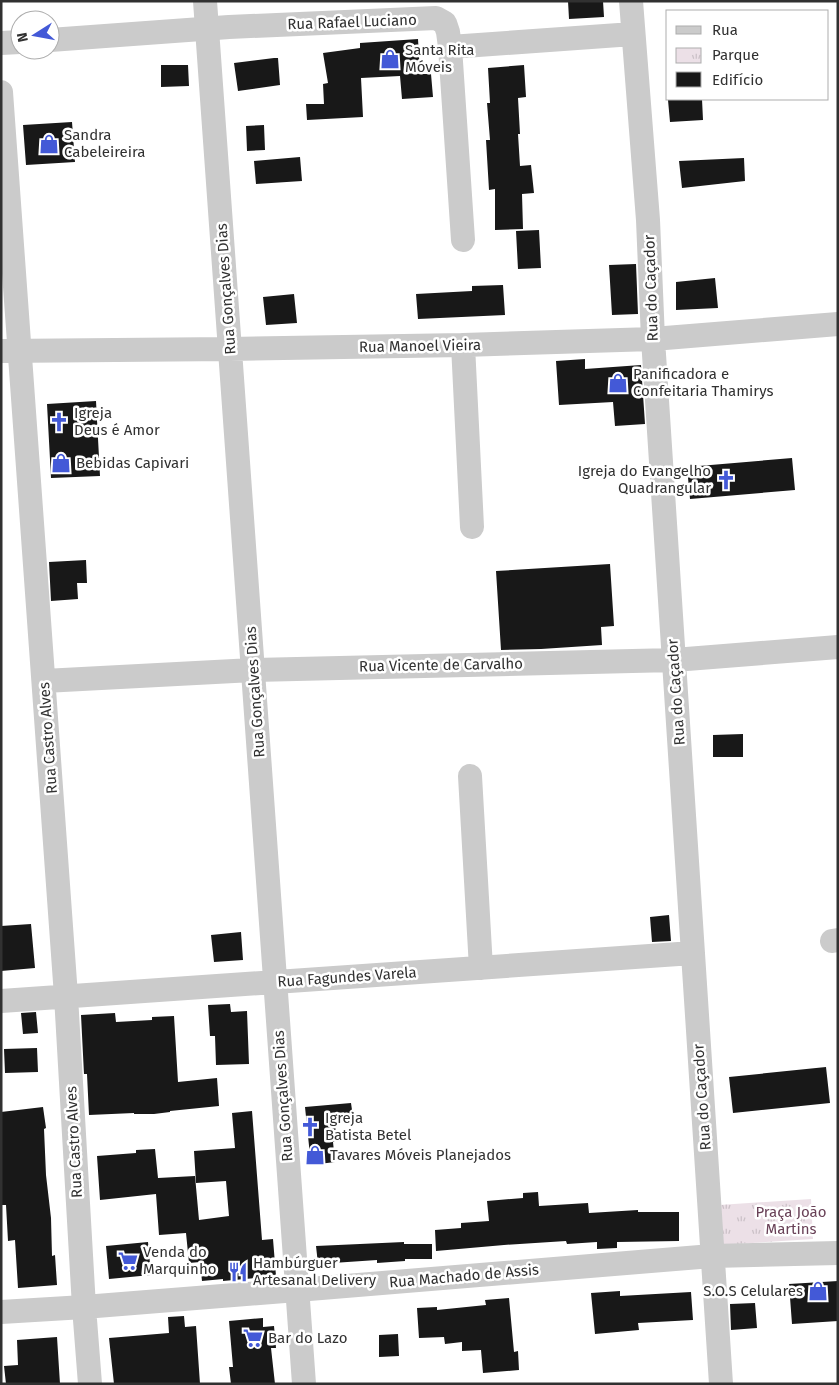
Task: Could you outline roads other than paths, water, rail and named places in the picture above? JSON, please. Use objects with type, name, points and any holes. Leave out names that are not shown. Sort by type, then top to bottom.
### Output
[{"type":"street","name":"Rua Gonçalves Dias","points":[[205,1],[304,1384]]},
{"type":"street","name":"Rua do Caçador","points":[[631,1],[648,220],[653,339],[721,1384]]},
{"type":"street","name":"Rua Rafael Luciano","points":[[60,39],[239,26],[436,18],[446,23],[450,47]]},
{"type":"street","points":[[463,240],[450,47],[633,34]]},
{"type":"street","name":"Rua Castro Alves","points":[[1,92],[10,350],[44,681],[90,1384]]},
{"type":"street","name":"Rua Manoel Vieira","points":[[10,350],[462,346],[653,339],[838,324]]},
{"type":"street","points":[[462,346],[472,526]]},
{"type":"street","name":"Rua Vicente de Carvalho","points":[[44,681],[253,670],[674,660],[838,647]]},
{"type":"street","points":[[470,776],[481,968]]},
{"type":"street","name":"Rua Fagundes Varela","points":[[1,1000],[693,953]]},
{"type":"street","name":"Rua Machado de Assis","points":[[1,1312],[712,1256],[838,1253]]},
{"type":"place","name":"Santa Rita Móveis","points":[[390,59]]},
{"type":"place","name":"Sandra Cabeleireira","points":[[49,144]]},
{"type":"place","name":"Panificadora e Confeitaria Thamirys","points":[[618,383]]},
{"type":"place","name":"Igreja Deus é Amor","points":[[59,422]]},
{"type":"place","name":"Bebidas Capivari","points":[[61,463]]},
{"type":"place","name":"Igreja do Evangelho Quadrangular","points":[[726,480]]},
{"type":"place","name":"Igreja Batista Betel","points":[[310,1127]]},
{"type":"place","name":"Tavares Móveis Planejados","points":[[315,1155]]},
{"type":"place","name":"Venda do Marquinho","points":[[128,1261]]},
{"type":"place","name":"Hambúrguer Artesanal Delivery","points":[[238,1272]]},
{"type":"place","name":"S.O.S Celulares","points":[[818,1291]]},
{"type":"place","name":"Bar do Lazo","points":[[253,1338]]},
{"type":"park label","name":"Praça João Martins","points":[[791,1220]]}]
